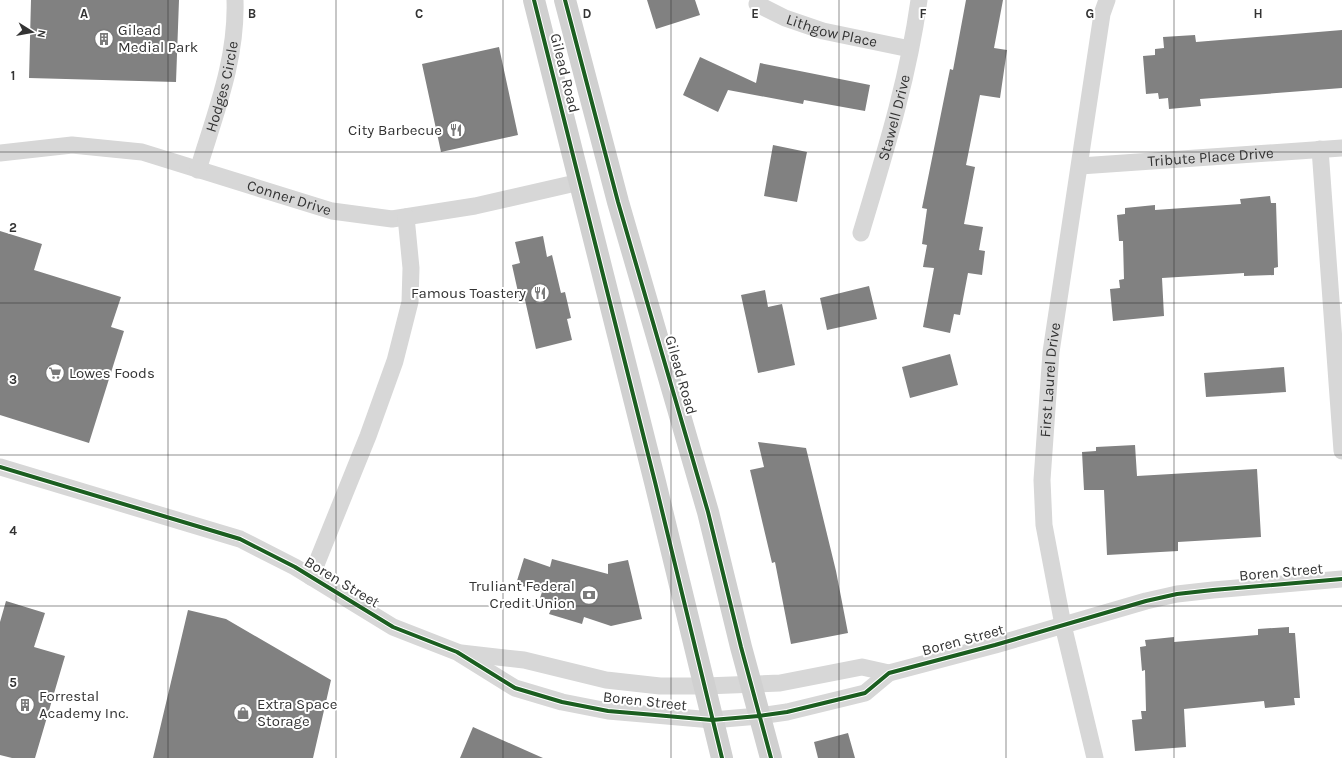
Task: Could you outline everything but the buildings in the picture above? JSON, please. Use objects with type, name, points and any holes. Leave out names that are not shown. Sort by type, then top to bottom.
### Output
[{"type":"main road","name":"Gilead Road","points":[[534,0],[722,758]]},
{"type":"main road","name":"Gilead Road","points":[[565,0],[618,202],[708,512],[759,716],[771,758]]},
{"type":"street","name":"Hodges Circle","points":[[198,170],[230,68],[236,26],[235,0]]},
{"type":"street","name":"Stawell Drive","points":[[861,233],[894,126],[919,0]]},
{"type":"street","name":"First Laurel Drive","points":[[1095,758],[1063,625],[1044,525],[1042,480],[1052,352],[1102,14],[1107,0]]},
{"type":"street","name":"Lithgow Place","points":[[757,4],[784,18],[823,31],[910,50]]},
{"type":"street","name":"Conner Drive","points":[[0,153],[72,145],[118,148],[142,152],[332,212],[392,219],[475,206],[580,182]]},
{"type":"street","name":"Tribute Place Drive","points":[[1080,166],[1342,148]]},
{"type":"street","points":[[1320,149],[1342,451]]},
{"type":"street","points":[[311,577],[368,436],[395,361],[410,302],[411,268],[406,217]]},
{"type":"street","name":"Boren Street","points":[[0,466],[240,538],[265,550],[394,627],[457,652],[515,688],[562,702],[608,711],[712,720],[787,712],[865,693],[889,673],[1177,594],[1342,579]]},
{"type":"street","name":"Boren Street","points":[[457,652],[524,660],[606,680],[660,686],[705,686],[788,682],[862,667],[889,673]]},
{"type":"cycle path","points":[[534,0],[655,482],[722,758]]},
{"type":"cycle path","points":[[565,0],[618,202],[708,512],[741,647],[771,758]]},
{"type":"cycle path","points":[[0,467],[240,539],[295,567],[393,627],[457,652],[515,688],[562,702],[608,711],[712,720],[787,712],[865,693],[889,673],[995,645],[1146,601],[1177,594],[1342,579]]},
{"type":"place","name":"Gilead Medial Park","points":[[104,39]]},
{"type":"place","name":"City Barbecue","points":[[456,130]]},
{"type":"place","name":"Famous Toastery","points":[[540,293]]},
{"type":"place","name":"Lowes Foods","points":[[55,373]]},
{"type":"place","name":"Truliant Federal Credit Union","points":[[589,595]]},
{"type":"place","name":"Forrestal Academy Inc.","points":[[25,705]]},
{"type":"place","name":"Extra Space Storage","points":[[243,713]]}]
